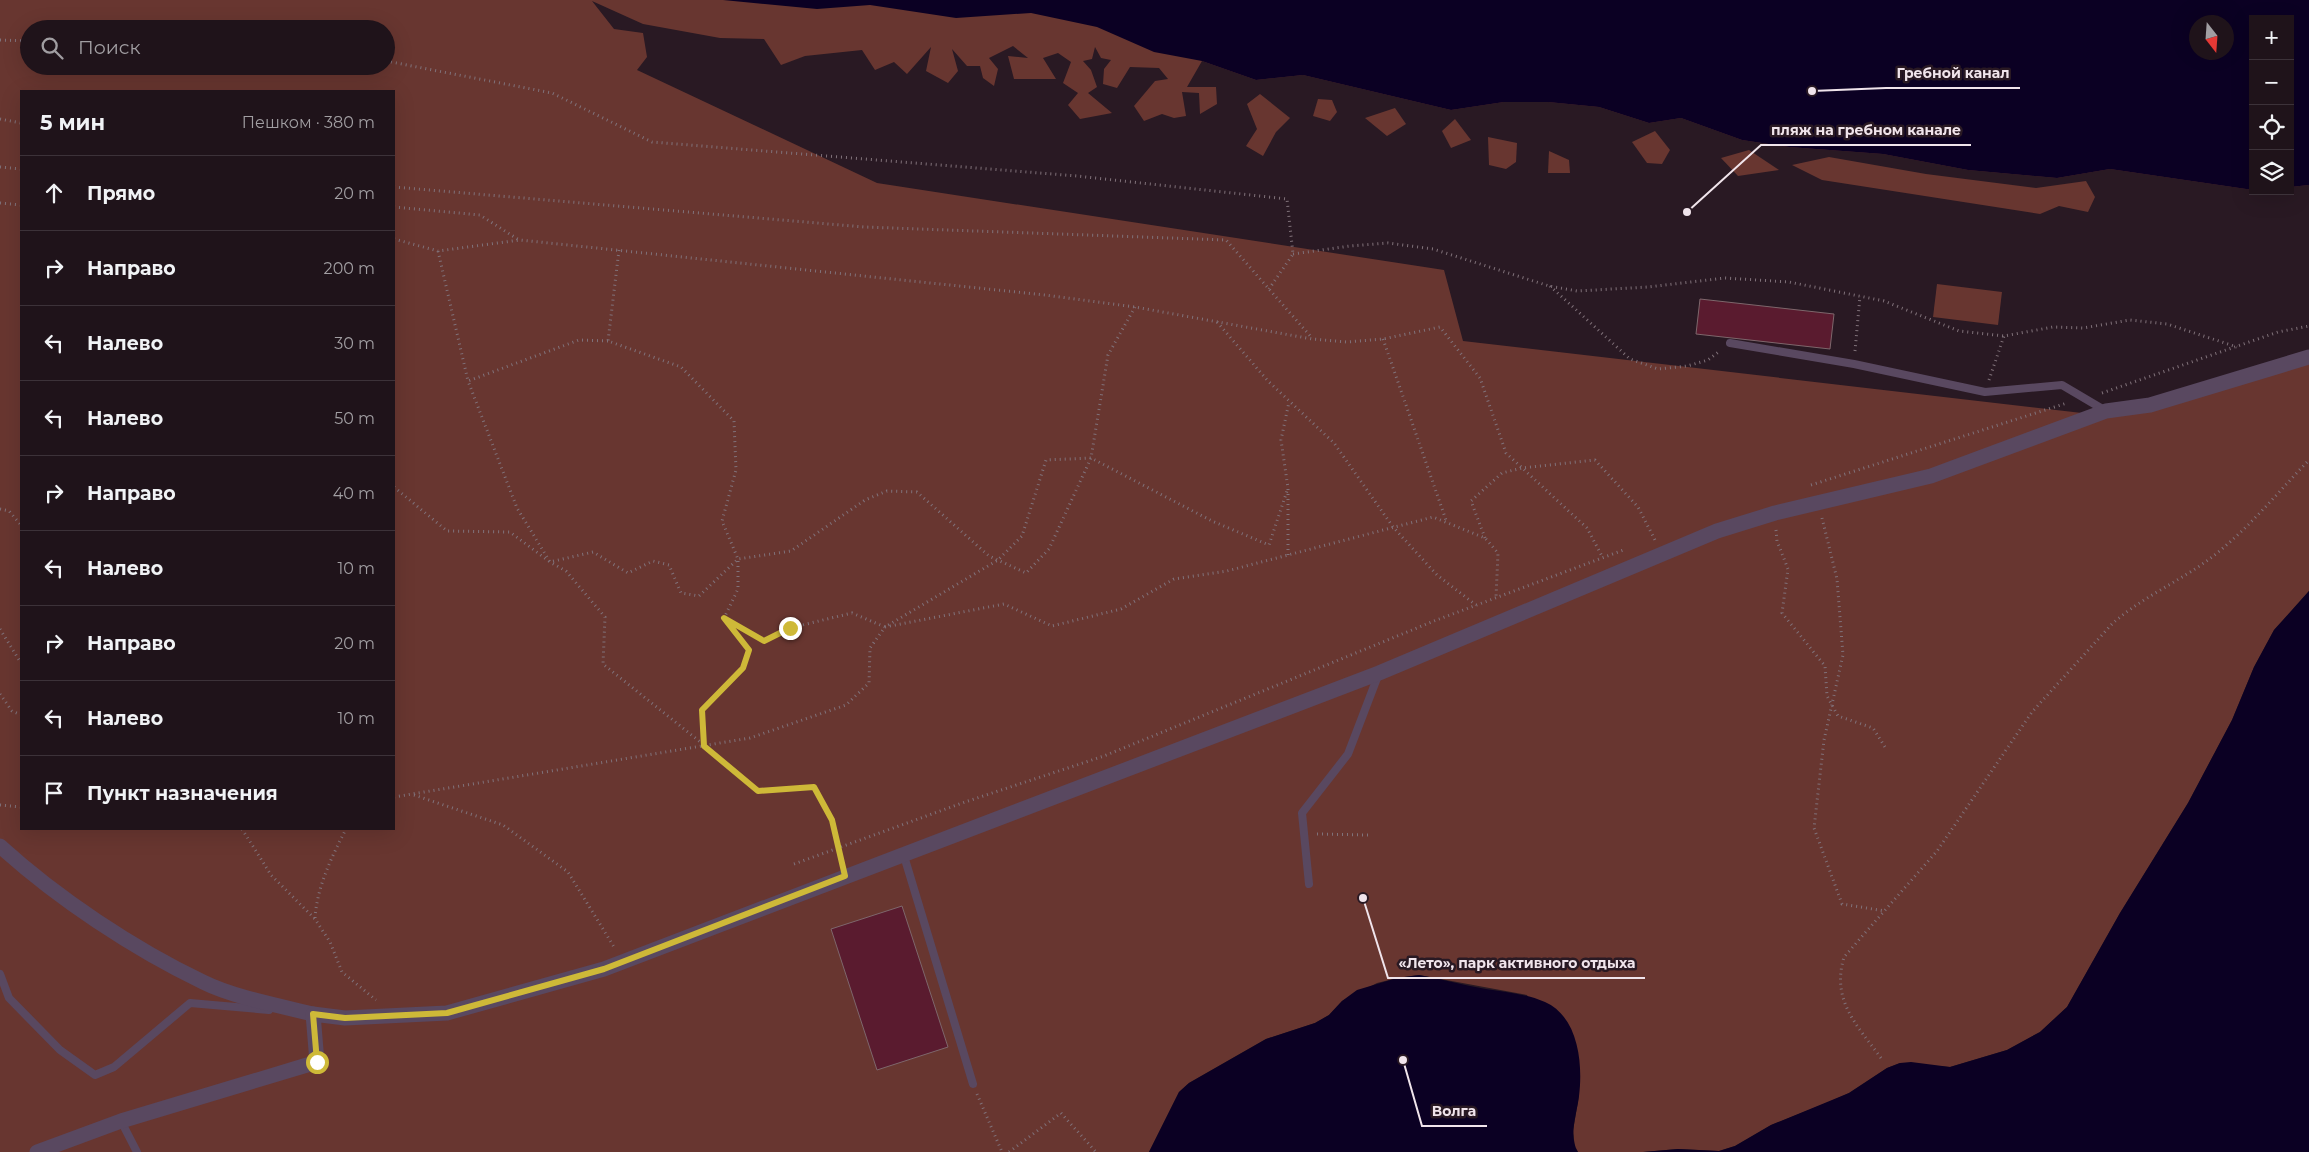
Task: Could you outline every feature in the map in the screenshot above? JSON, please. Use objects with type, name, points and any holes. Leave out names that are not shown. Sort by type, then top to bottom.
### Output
[{"type":"street","points":[[0,846],[79,908],[108,928],[204,983],[313,1014],[345,1018],[447,1013],[604,969],[845,876],[904,856],[1379,673],[1717,531],[1775,513],[1931,476],[2106,410],[2150,405],[2309,357]]},
{"type":"street","points":[[37,1152],[121,1121],[317,1062],[313,1014]]},
{"type":"lane","points":[[1730,343],[1854,364],[1985,392],[2062,385],[2106,410]]},
{"type":"lane","points":[[1309,884],[1302,814],[1348,754],[1379,673]]},
{"type":"lane","points":[[904,856],[973,1084]]},
{"type":"lane","points":[[0,974],[9,998],[60,1050],[95,1075],[114,1067],[190,1003],[313,1014]]},
{"type":"lane","points":[[121,1121],[138,1152]]},
{"type":"path","points":[[0,40],[20,41]]},
{"type":"path","points":[[395,63],[552,93],[652,142],[1067,175],[1287,199],[1293,254],[1269,290]]},
{"type":"path","points":[[0,119],[20,123]]},
{"type":"path","points":[[0,167],[20,170]]},
{"type":"path","points":[[395,187],[864,227],[1226,240],[1312,339]]},
{"type":"path","points":[[0,203],[20,205]]},
{"type":"path","points":[[395,207],[480,215],[520,240]]},
{"type":"path","points":[[395,239],[438,250],[520,240],[1045,295],[1136,307],[1312,339],[1347,342],[1383,339],[1440,327],[1480,378],[1506,453],[1587,528],[1612,575]]},
{"type":"path","points":[[1293,254],[1350,246],[1388,244],[1424,248],[1549,286],[1577,291],[1648,288],[1725,278],[1788,282],[1884,301],[1959,331],[2004,336],[2053,327],[2083,328],[2130,320],[2167,324],[2238,347]]},
{"type":"path","points":[[438,250],[468,380],[517,508],[550,562]]},
{"type":"path","points":[[608,341],[619,250]]},
{"type":"path","points":[[1549,286],[1630,358],[1658,369],[1687,366],[1708,360],[1730,343]]},
{"type":"path","points":[[1854,364],[1860,296]]},
{"type":"path","points":[[550,562],[593,552],[628,572],[653,561],[669,565],[681,592],[699,596],[738,560],[791,551],[865,500],[887,491],[917,492],[989,556],[1026,573],[1049,549],[1091,458],[1108,354],[1136,307]]},
{"type":"path","points":[[1217,322],[1268,381],[1334,443],[1393,527],[1438,575],[1476,605]]},
{"type":"path","points":[[1803,488],[2084,398],[2278,332],[2309,326]]},
{"type":"path","points":[[1985,392],[2004,336]]},
{"type":"path","points":[[1383,339],[1447,524]]},
{"type":"path","points":[[468,380],[579,340],[608,341],[681,368],[734,421],[736,470],[722,521],[738,560],[738,588],[724,618]]},
{"type":"path","points":[[1288,555],[1288,488],[1281,440],[1289,401]]},
{"type":"path","points":[[395,797],[750,738],[846,705],[869,683],[870,648],[885,628],[998,560],[1022,536],[1046,460],[1091,458],[1212,521],[1269,545],[1288,488]]},
{"type":"path","points":[[1496,597],[1498,553],[1485,538],[1471,501],[1502,473],[1522,468],[1595,460],[1638,508],[1662,554]]},
{"type":"path","points":[[1881,1058],[1851,1017],[1841,994],[1839,974],[1844,957],[1937,851],[2032,712],[2112,624],[2126,611],[2175,583],[2223,548],[2309,460]]},
{"type":"path","points":[[395,488],[447,531],[510,532],[550,562],[566,571],[605,616],[604,664],[758,791],[814,787],[832,820],[845,876]]},
{"type":"path","points":[[1818,503],[1837,578],[1843,655],[1824,740],[1814,828],[1842,904],[1885,911]]},
{"type":"path","points":[[0,509],[9,510],[20,524]]},
{"type":"path","points":[[1775,513],[1777,542],[1788,569],[1782,613],[1825,666],[1827,696],[1838,716],[1873,728],[1884,748]]},
{"type":"path","points":[[724,618],[764,641],[790,628],[852,613],[885,628],[1004,604],[1052,626],[1121,609],[1174,579],[1227,571],[1433,517],[1485,538]]},
{"type":"path","points":[[1646,541],[1663,535]]},
{"type":"path","points":[[794,864],[965,802],[1104,756],[1496,597],[1630,547]]},
{"type":"path","points":[[704,746],[702,710],[743,668],[749,650],[724,618]]},
{"type":"path","points":[[0,629],[20,661]]},
{"type":"path","points":[[0,694],[12,711],[20,715]]},
{"type":"path","points":[[412,794],[504,825],[568,872],[614,946]]},
{"type":"path","points":[[0,805],[20,807]]},
{"type":"path","points":[[243,830],[271,875],[315,919],[330,942],[342,972],[382,1003]]},
{"type":"path","points":[[315,919],[316,906],[331,857],[345,830]]},
{"type":"path","points":[[1304,834],[1368,835]]},
{"type":"path","points":[[973,1084],[1002,1152]]},
{"type":"path","points":[[1009,1152],[1061,1113],[1096,1152]]},
{"type":"shaded area","points":[[0,0],[2309,0],[2309,185],[2294,187],[2294,15],[2249,15],[2249,189],[2110,169],[2057,178],[1968,170],[1883,154],[1789,147],[1742,140],[1681,118],[1649,123],[1599,107],[1548,102],[1504,102],[1451,110],[1303,75],[1256,80],[1202,61],[1187,87],[1216,87],[1217,104],[1200,114],[1199,93],[1182,92],[1186,116],[1174,118],[1162,114],[1144,121],[1134,106],[1155,81],[1168,79],[1159,68],[1130,67],[1117,88],[1103,84],[1104,69],[1111,60],[1101,58],[1095,47],[1092,59],[1083,61],[1091,70],[1097,87],[1088,93],[1112,113],[1080,119],[1068,105],[1078,93],[1063,83],[1071,62],[1058,53],[1043,58],[1056,79],[1014,79],[1008,56],[1028,58],[1013,46],[989,58],[998,69],[994,86],[983,78],[980,66],[967,66],[952,49],[958,71],[948,83],[926,71],[931,47],[907,74],[894,62],[875,70],[862,50],[805,56],[781,65],[764,39],[720,38],[643,24],[592,1],[614,29],[643,33],[647,57],[637,70],[877,183],[1444,270],[1463,341],[2108,416],[2309,354],[2309,591],[2274,630],[2254,667],[2232,720],[2188,803],[2120,913],[2067,1007],[2040,1032],[2007,1050],[1950,1067],[1900,1063],[1887,1068],[1849,1093],[1771,1125],[1735,1146],[1719,1151],[1678,1149],[1643,1152],[1578,1152],[1575,1148],[1573,1131],[1579,1095],[1527,995],[1419,975],[1377,983],[1342,1001],[1329,1015],[1315,1023],[1266,1039],[1189,1083],[1179,1092],[1149,1152],[0,1152]]},
{"type":"shaded area","points":[[723,0],[2309,0],[2309,185],[2294,187],[2294,15],[2249,15],[2249,189],[2110,169],[2057,178],[1968,170],[1883,154],[1789,147],[1742,140],[1681,118],[1649,123],[1599,107],[1548,102],[1504,102],[1451,110],[1303,75],[1256,80],[1202,61],[1154,52],[1097,27],[1031,13],[956,18],[870,5],[817,9]]},
{"type":"shaded area","points":[[1260,94],[1290,118],[1276,132],[1263,156],[1246,146],[1257,129],[1247,104]]},
{"type":"shaded area","points":[[1318,99],[1332,100],[1337,112],[1330,121],[1313,116]]},
{"type":"shaded area","points":[[1395,108],[1406,124],[1387,136],[1365,118]]},
{"type":"shaded area","points":[[1455,119],[1471,140],[1451,148],[1442,131]]},
{"type":"shaded area","points":[[1655,131],[1670,150],[1662,164],[1647,163],[1632,142]]},
{"type":"shaded area","points":[[1488,137],[1517,143],[1516,162],[1506,169],[1489,165]]},
{"type":"shaded area","points":[[1749,150],[1779,170],[1738,176],[1721,158]]},
{"type":"shaded area","points":[[1549,151],[1569,160],[1570,173],[1548,173]]},
{"type":"shaded area","points":[[1829,157],[1926,174],[2036,188],[2086,181],[2095,197],[2088,212],[2059,206],[2040,214],[1822,180],[1792,165]]},
{"type":"shaded area","points":[[1937,284],[2002,292],[1998,325],[1933,317]]},
{"type":"shaded area","points":[[2309,591],[2309,1152],[1643,1152],[1678,1149],[1719,1151],[1735,1146],[1771,1125],[1849,1093],[1887,1068],[1900,1063],[1911,1062],[1950,1067],[2007,1050],[2040,1032],[2067,1007],[2120,913],[2188,803],[2232,720],[2254,667],[2274,630]]},
{"type":"shaded area","points":[[1419,975],[1531,997],[1545,1002],[1556,1009],[1565,1019],[1572,1030],[1579,1057],[1580,1084],[1573,1132],[1578,1152],[1149,1152],[1179,1092],[1189,1083],[1266,1039],[1315,1023],[1329,1015],[1342,1001],[1357,990],[1397,978]]},
{"type":"building","points":[[1700,299],[1834,314],[1830,349],[1696,334]]},
{"type":"building","points":[[902,906],[948,1047],[877,1070],[831,929]]},
{"type":"place","name":"Гребной канал","points":[[1812,91]]},
{"type":"place","name":"пляж на гребном канале","points":[[1687,212]]},
{"type":"place","name":"«Лето», парк активного отдыха","points":[[1363,898]]},
{"type":"place","name":"Волга","points":[[1403,1060]]},
{"type":"route","points":[[317,1062],[313,1014],[345,1018],[447,1013],[604,969],[845,876],[832,820],[814,787],[758,791],[704,746],[702,710],[743,668],[749,650],[724,618],[764,641],[790,628]]}]
